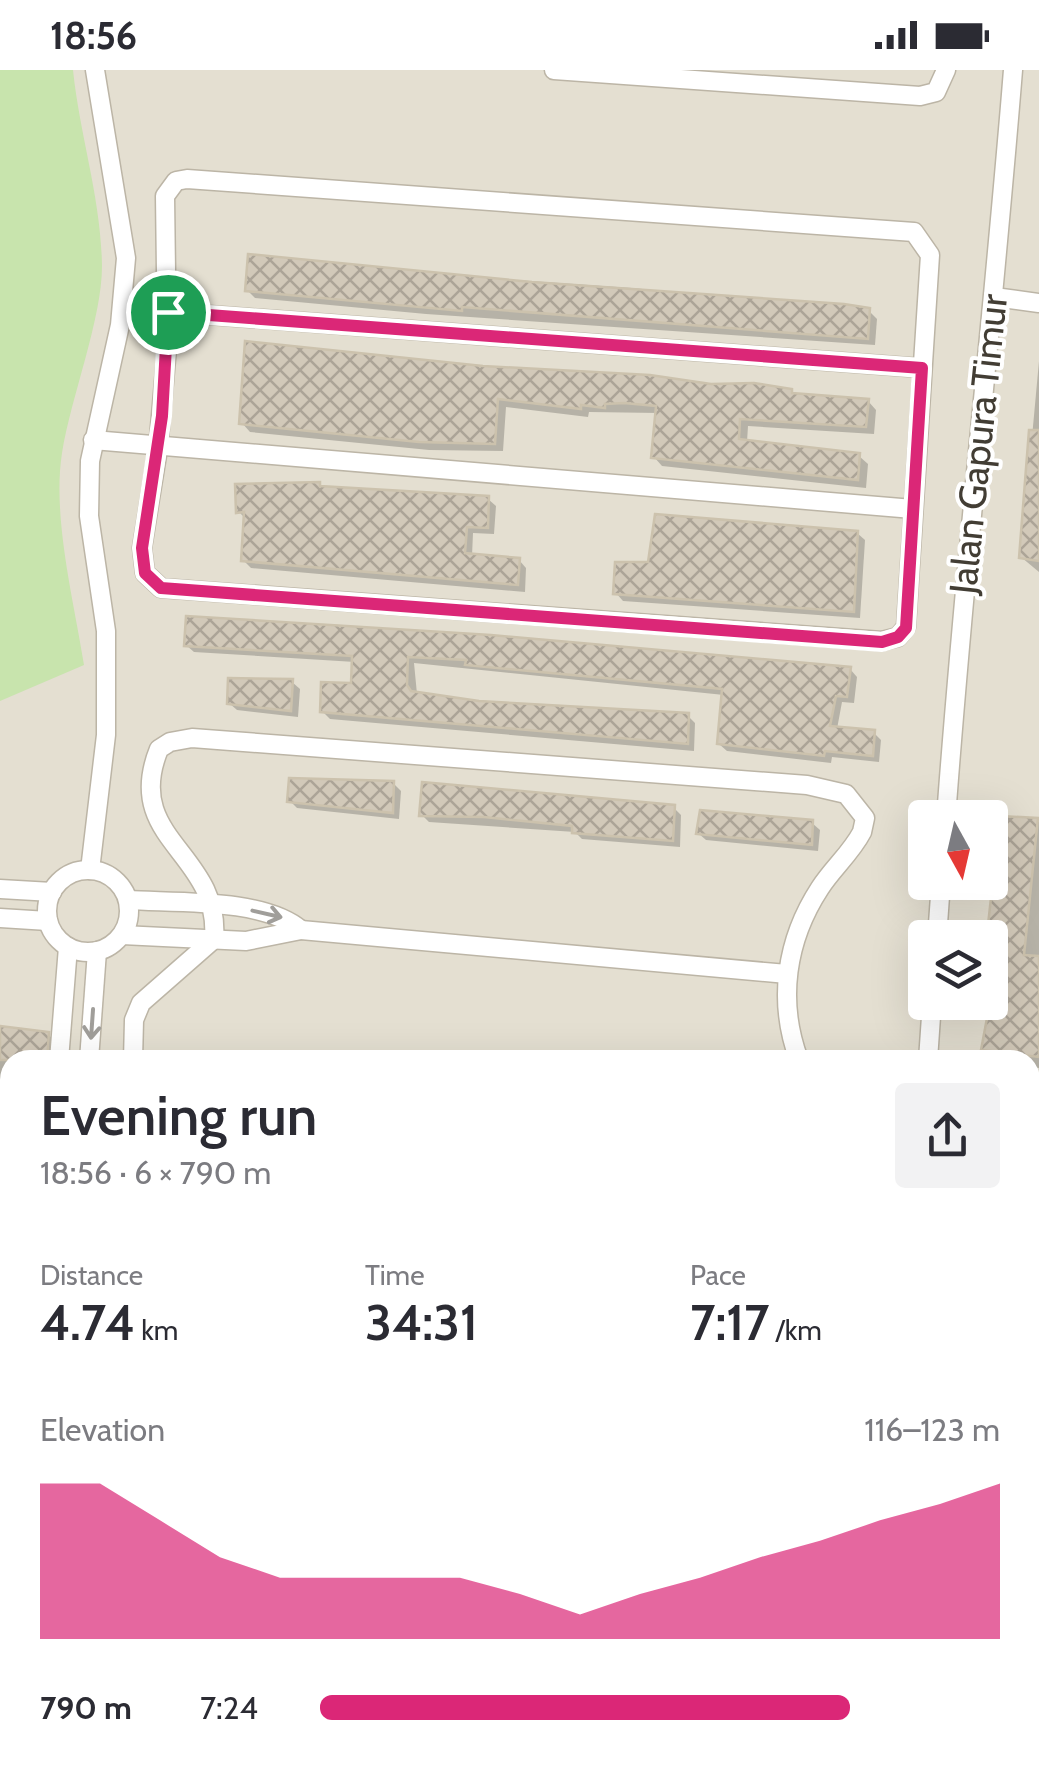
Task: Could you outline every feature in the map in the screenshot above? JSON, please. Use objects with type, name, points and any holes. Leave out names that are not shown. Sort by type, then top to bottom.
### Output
[{"type":"street","points":[[90,870],[106,735],[106,631],[89,516],[94,440],[120,325],[126,258],[95,70]]},
{"type":"street","points":[[554,70],[920,96],[936,92],[946,70]]},
{"type":"street","name":"Jalan Gapura Timur","points":[[947,800],[963,584],[994,297],[1012,70]]},
{"type":"street","points":[[180,180],[914,232],[930,255],[922,368],[906,628],[898,637],[882,642],[182,592],[161,588],[142,566],[158,449],[168,312],[165,196],[180,180]]},
{"type":"street","points":[[994,297],[1039,303]]},
{"type":"street","points":[[168,312],[922,368]]},
{"type":"street","points":[[94,440],[158,449],[913,509]]},
{"type":"street","points":[[214,939],[212,905],[196,870],[165,833],[151,808],[154,762],[159,748],[170,742],[192,738],[807,785],[846,794],[865,818],[852,850],[806,912],[786,974],[789,1024],[796,1050]]},
{"type":"street","points":[[60,1050],[68,947],[48,921],[52,892],[68,876],[90,870],[114,879],[128,900],[128,924],[122,934],[98,952],[68,947]]},
{"type":"street","points":[[0,888],[52,892]]},
{"type":"street","points":[[128,900],[212,905],[284,918],[301,930]]},
{"type":"street","points":[[0,918],[48,921]]},
{"type":"street","points":[[122,934],[272,938],[301,930],[786,974]]},
{"type":"street","points":[[133,1050],[134,1020],[141,1003],[214,939]]},
{"type":"street","points":[[90,1050],[98,952]]},
{"type":"street","points":[[929,1050],[931,1020]]},
{"type":"shaded area","points":[[0,70],[1039,70],[1039,1050],[0,1050]]},
{"type":"green space","points":[[0,70],[73,70],[98,216],[102,266],[97,310],[66,431],[60,478],[66,559],[84,665],[0,701]]},
{"type":"building","points":[[248,254],[532,282],[844,304],[870,308],[868,339],[462,307],[462,311],[245,291]]},
{"type":"building","points":[[245,341],[483,366],[650,375],[711,384],[754,383],[792,389],[792,393],[869,399],[866,427],[740,419],[739,439],[860,453],[858,480],[651,458],[656,406],[624,403],[605,404],[605,408],[581,405],[581,409],[498,399],[495,444],[419,442],[239,424]]},
{"type":"building","points":[[1029,430],[1039,430],[1039,561],[1019,558]]},
{"type":"building","points":[[320,482],[320,486],[489,496],[488,528],[467,527],[465,553],[520,558],[518,585],[241,561],[244,512],[236,513],[235,484]]},
{"type":"building","points":[[655,514],[858,531],[854,612],[613,594],[615,562],[648,562]]},
{"type":"building","points":[[186,616],[491,635],[851,667],[847,697],[836,696],[830,726],[875,730],[873,756],[825,751],[824,756],[717,744],[722,689],[465,665],[466,660],[408,657],[407,685],[411,691],[479,701],[689,713],[688,744],[320,712],[321,682],[351,683],[352,656],[184,646]]},
{"type":"building","points":[[228,678],[293,679],[291,711],[227,704]]},
{"type":"building","points":[[289,778],[394,781],[393,813],[287,802]]},
{"type":"building","points":[[422,782],[675,805],[673,841],[572,833],[572,826],[484,817],[419,816]]},
{"type":"building","points":[[700,810],[813,820],[812,845],[696,834]]},
{"type":"building","points":[[1008,816],[1038,818],[1024,955],[1039,956],[1039,1050],[981,1050],[987,1020],[1008,1020],[1008,920],[989,920],[991,900],[1008,900]]},
{"type":"building","points":[[0,1026],[49,1032],[48,1050],[0,1050]]},
{"type":"route","points":[[168,312],[922,368],[906,628],[898,637],[882,642],[161,588],[145,573],[142,548],[162,416],[168,312]]}]
